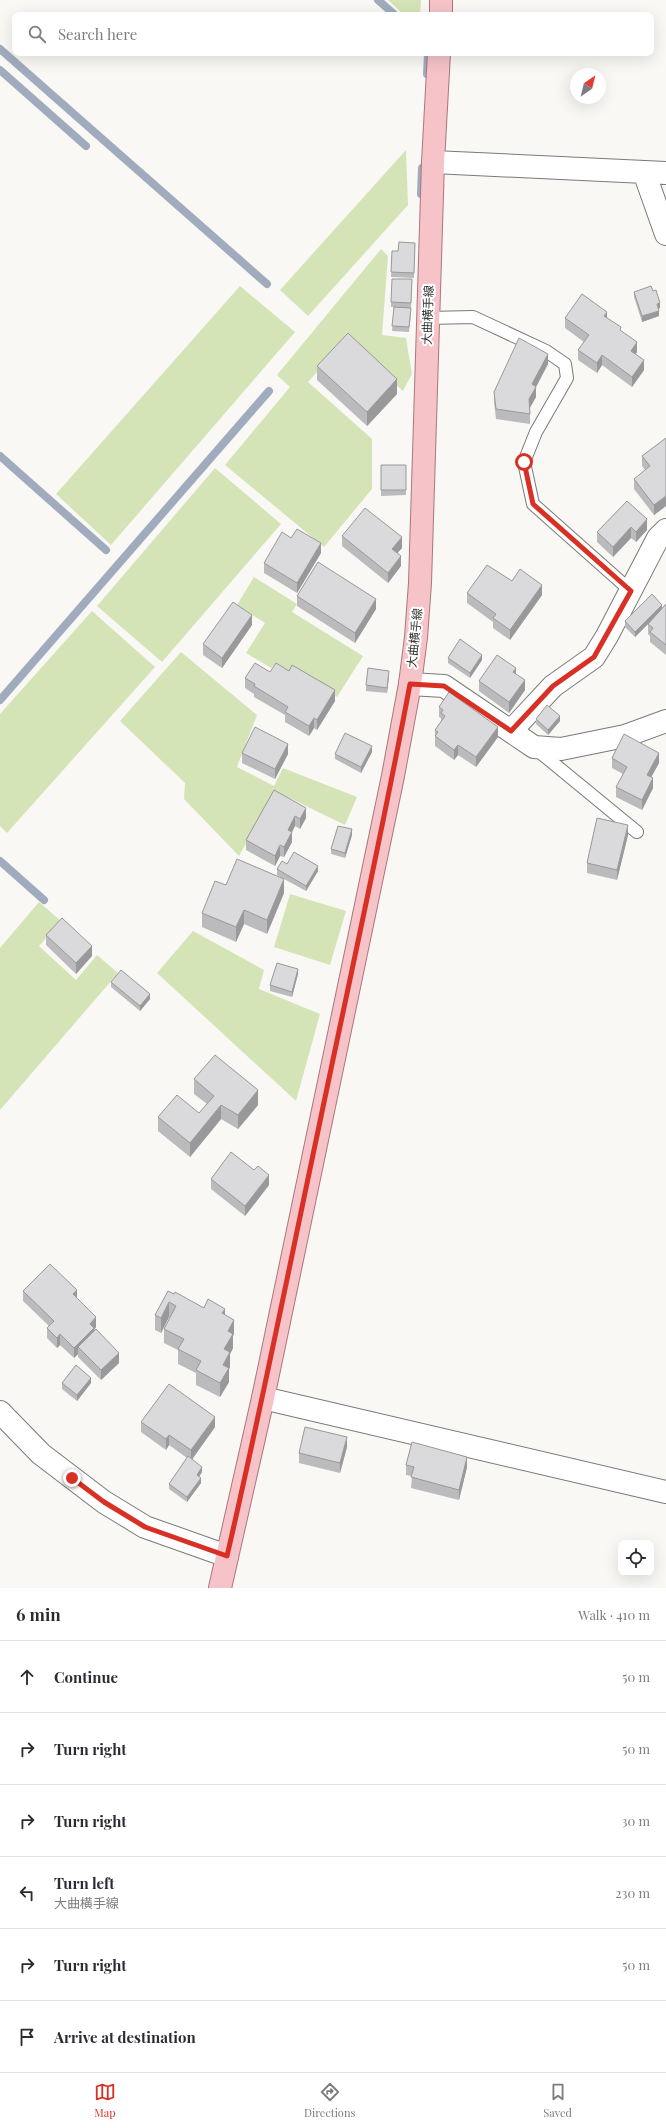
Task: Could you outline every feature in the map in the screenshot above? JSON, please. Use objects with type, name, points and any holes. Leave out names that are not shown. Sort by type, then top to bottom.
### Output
[{"type":"main road","points":[[441,0],[441,12]]},
{"type":"main road","name":"大曲横手線","points":[[220,1588],[264,1398],[317,1132],[393,776],[410,684],[416,637],[420,583],[433,162],[439,56]]},
{"type":"street","points":[[433,162],[666,173]]},
{"type":"street","points":[[644,172],[666,234]]},
{"type":"street","points":[[511,731],[553,686],[594,657],[631,591],[658,538],[666,530]]},
{"type":"street","points":[[410,684],[444,686],[534,747],[561,748],[625,736],[666,721]]},
{"type":"street","points":[[264,1398],[666,1492]]},
{"type":"street","points":[[0,1412],[42,1454],[110,1505],[145,1527],[227,1556]]},
{"type":"lane","points":[[428,318],[473,317],[546,351],[565,364],[567,378],[536,432],[524,462],[533,504],[631,591]]},
{"type":"lane","points":[[534,747],[637,832]]},
{"type":"green space","points":[[388,0],[421,0],[420,12],[401,12]]},
{"type":"green space","points":[[406,150],[408,205],[308,316],[280,290]]},
{"type":"green space","points":[[381,249],[388,256],[382,335],[406,338],[412,374],[403,391],[346,340],[308,382],[372,439],[372,489],[324,547],[225,465],[290,387],[277,375]]},
{"type":"green space","points":[[240,286],[295,332],[111,545],[56,494]]},
{"type":"green space","points":[[215,468],[281,524],[162,662],[97,606]]},
{"type":"green space","points":[[254,577],[297,604],[292,612],[363,656],[337,697],[291,668],[287,673],[274,665],[271,668],[246,653],[265,623],[237,605]]},
{"type":"green space","points":[[92,611],[155,667],[7,833],[0,826],[0,714]]},
{"type":"green space","points":[[181,652],[257,715],[237,767],[274,786],[283,768],[357,797],[345,825],[275,791],[239,856],[184,799],[185,783],[120,721]]},
{"type":"green space","points":[[290,894],[346,911],[330,965],[274,947]]},
{"type":"green space","points":[[39,902],[61,921],[39,946],[76,980],[97,955],[118,973],[0,1110],[0,948]]},
{"type":"green space","points":[[193,931],[264,970],[259,989],[320,1014],[296,1101],[157,973]]},
{"type":"building","points":[[399,242],[415,243],[414,273],[391,272],[392,251],[398,251]]},
{"type":"building","points":[[392,279],[412,279],[411,303],[391,302]]},
{"type":"building","points":[[651,286],[653,291],[656,290],[660,303],[657,304],[659,311],[642,316],[634,292]]},
{"type":"building","points":[[582,294],[607,312],[604,316],[621,327],[620,330],[637,342],[631,351],[644,360],[632,377],[602,355],[597,363],[578,350],[589,335],[565,318]]},
{"type":"building","points":[[394,307],[411,308],[409,327],[392,326]]},
{"type":"building","points":[[348,333],[397,379],[367,412],[317,366]]},
{"type":"building","points":[[519,338],[548,354],[532,384],[536,387],[529,399],[530,414],[496,409],[494,392]]},
{"type":"building","points":[[666,438],[666,496],[654,505],[634,479],[650,466],[642,456]]},
{"type":"building","points":[[381,465],[406,465],[406,490],[381,490]]},
{"type":"building","points":[[627,501],[647,519],[636,532],[631,527],[613,547],[597,532]]},
{"type":"building","points":[[365,508],[402,537],[392,549],[401,556],[388,573],[342,536]]},
{"type":"building","points":[[297,529],[321,543],[297,583],[264,563],[282,532],[291,538]]},
{"type":"building","points":[[318,562],[376,599],[355,633],[297,596]]},
{"type":"building","points":[[487,565],[512,581],[520,569],[542,585],[510,630],[493,618],[496,614],[467,593]]},
{"type":"building","points":[[652,594],[662,605],[635,632],[625,621]]},
{"type":"building","points":[[233,602],[252,615],[222,658],[203,644]]},
{"type":"building","points":[[666,604],[666,645],[650,632],[653,628],[648,624]]},
{"type":"building","points":[[460,639],[482,655],[470,673],[448,658]]},
{"type":"building","points":[[497,655],[516,668],[513,672],[525,680],[509,702],[479,681]]},
{"type":"building","points":[[255,663],[270,672],[276,663],[289,671],[292,665],[335,690],[317,720],[314,718],[309,726],[285,712],[288,707],[254,686],[255,684],[245,678]]},
{"type":"building","points":[[368,668],[389,671],[387,688],[366,685]]},
{"type":"building","points":[[449,692],[498,727],[476,757],[458,745],[454,750],[435,736],[438,732],[435,730],[445,716],[441,713],[443,710],[439,707]]},
{"type":"building","points":[[547,705],[560,716],[548,730],[536,719]]},
{"type":"building","points":[[255,727],[288,744],[275,769],[242,753]]},
{"type":"building","points":[[345,733],[372,746],[361,767],[335,754]]},
{"type":"building","points":[[624,734],[659,753],[647,775],[653,778],[642,800],[616,787],[627,767],[612,758]]},
{"type":"building","points":[[274,790],[306,808],[300,819],[295,816],[288,830],[292,832],[284,847],[280,845],[275,856],[246,840]]},
{"type":"building","points":[[597,818],[628,825],[617,870],[587,863]]},
{"type":"building","points":[[338,826],[352,829],[345,853],[331,849]]},
{"type":"building","points":[[294,852],[318,866],[306,886],[277,869],[282,861],[287,864]]},
{"type":"building","points":[[237,859],[284,879],[267,920],[244,910],[236,927],[202,913],[215,881],[226,885]]},
{"type":"building","points":[[62,918],[92,946],[76,963],[46,935]]},
{"type":"building","points":[[277,963],[298,969],[292,992],[270,985]]},
{"type":"building","points":[[121,970],[150,994],[140,1006],[111,982]]},
{"type":"building","points":[[215,1055],[258,1090],[238,1115],[221,1105],[190,1143],[158,1117],[177,1095],[199,1113],[214,1096],[194,1079]]},
{"type":"building","points":[[231,1152],[254,1170],[258,1166],[269,1175],[245,1206],[211,1179]]},
{"type":"building","points":[[50,1264],[77,1290],[73,1294],[96,1317],[90,1324],[94,1328],[74,1348],[60,1334],[57,1338],[47,1328],[54,1321],[23,1291]]},
{"type":"building","points":[[168,1291],[174,1294],[175,1292],[204,1308],[208,1299],[225,1309],[222,1313],[234,1320],[228,1331],[233,1334],[224,1349],[230,1352],[223,1365],[229,1368],[220,1383],[196,1370],[201,1361],[178,1349],[184,1339],[164,1329],[176,1306],[169,1302],[161,1318],[155,1315]]},
{"type":"building","points":[[96,1329],[119,1353],[101,1370],[78,1347]]},
{"type":"building","points":[[76,1365],[91,1378],[77,1395],[62,1383]]},
{"type":"building","points":[[169,1384],[215,1417],[191,1450],[169,1435],[166,1439],[141,1422]]},
{"type":"building","points":[[305,1427],[347,1437],[340,1463],[299,1453]]},
{"type":"building","points":[[412,1442],[467,1457],[459,1490],[411,1477],[414,1467],[406,1465]]},
{"type":"building","points":[[188,1456],[202,1467],[197,1475],[201,1478],[187,1497],[169,1484]]},
{"type":"waterway","points":[[378,0],[392,12]]},
{"type":"waterway","points":[[0,49],[267,284]]},
{"type":"waterway","points":[[427,74],[428,56]]},
{"type":"waterway","points":[[0,70],[86,146]]},
{"type":"waterway","points":[[421,194],[422,168]]},
{"type":"waterway","points":[[0,700],[269,391]]},
{"type":"waterway","points":[[0,456],[106,550]]},
{"type":"waterway","points":[[0,861],[44,900]]},
{"type":"route","points":[[72,1478],[104,1502],[145,1527],[227,1556],[264,1398],[317,1132],[393,776],[410,684],[444,686],[511,731],[553,686],[594,657],[631,591],[533,504],[524,462]]}]
